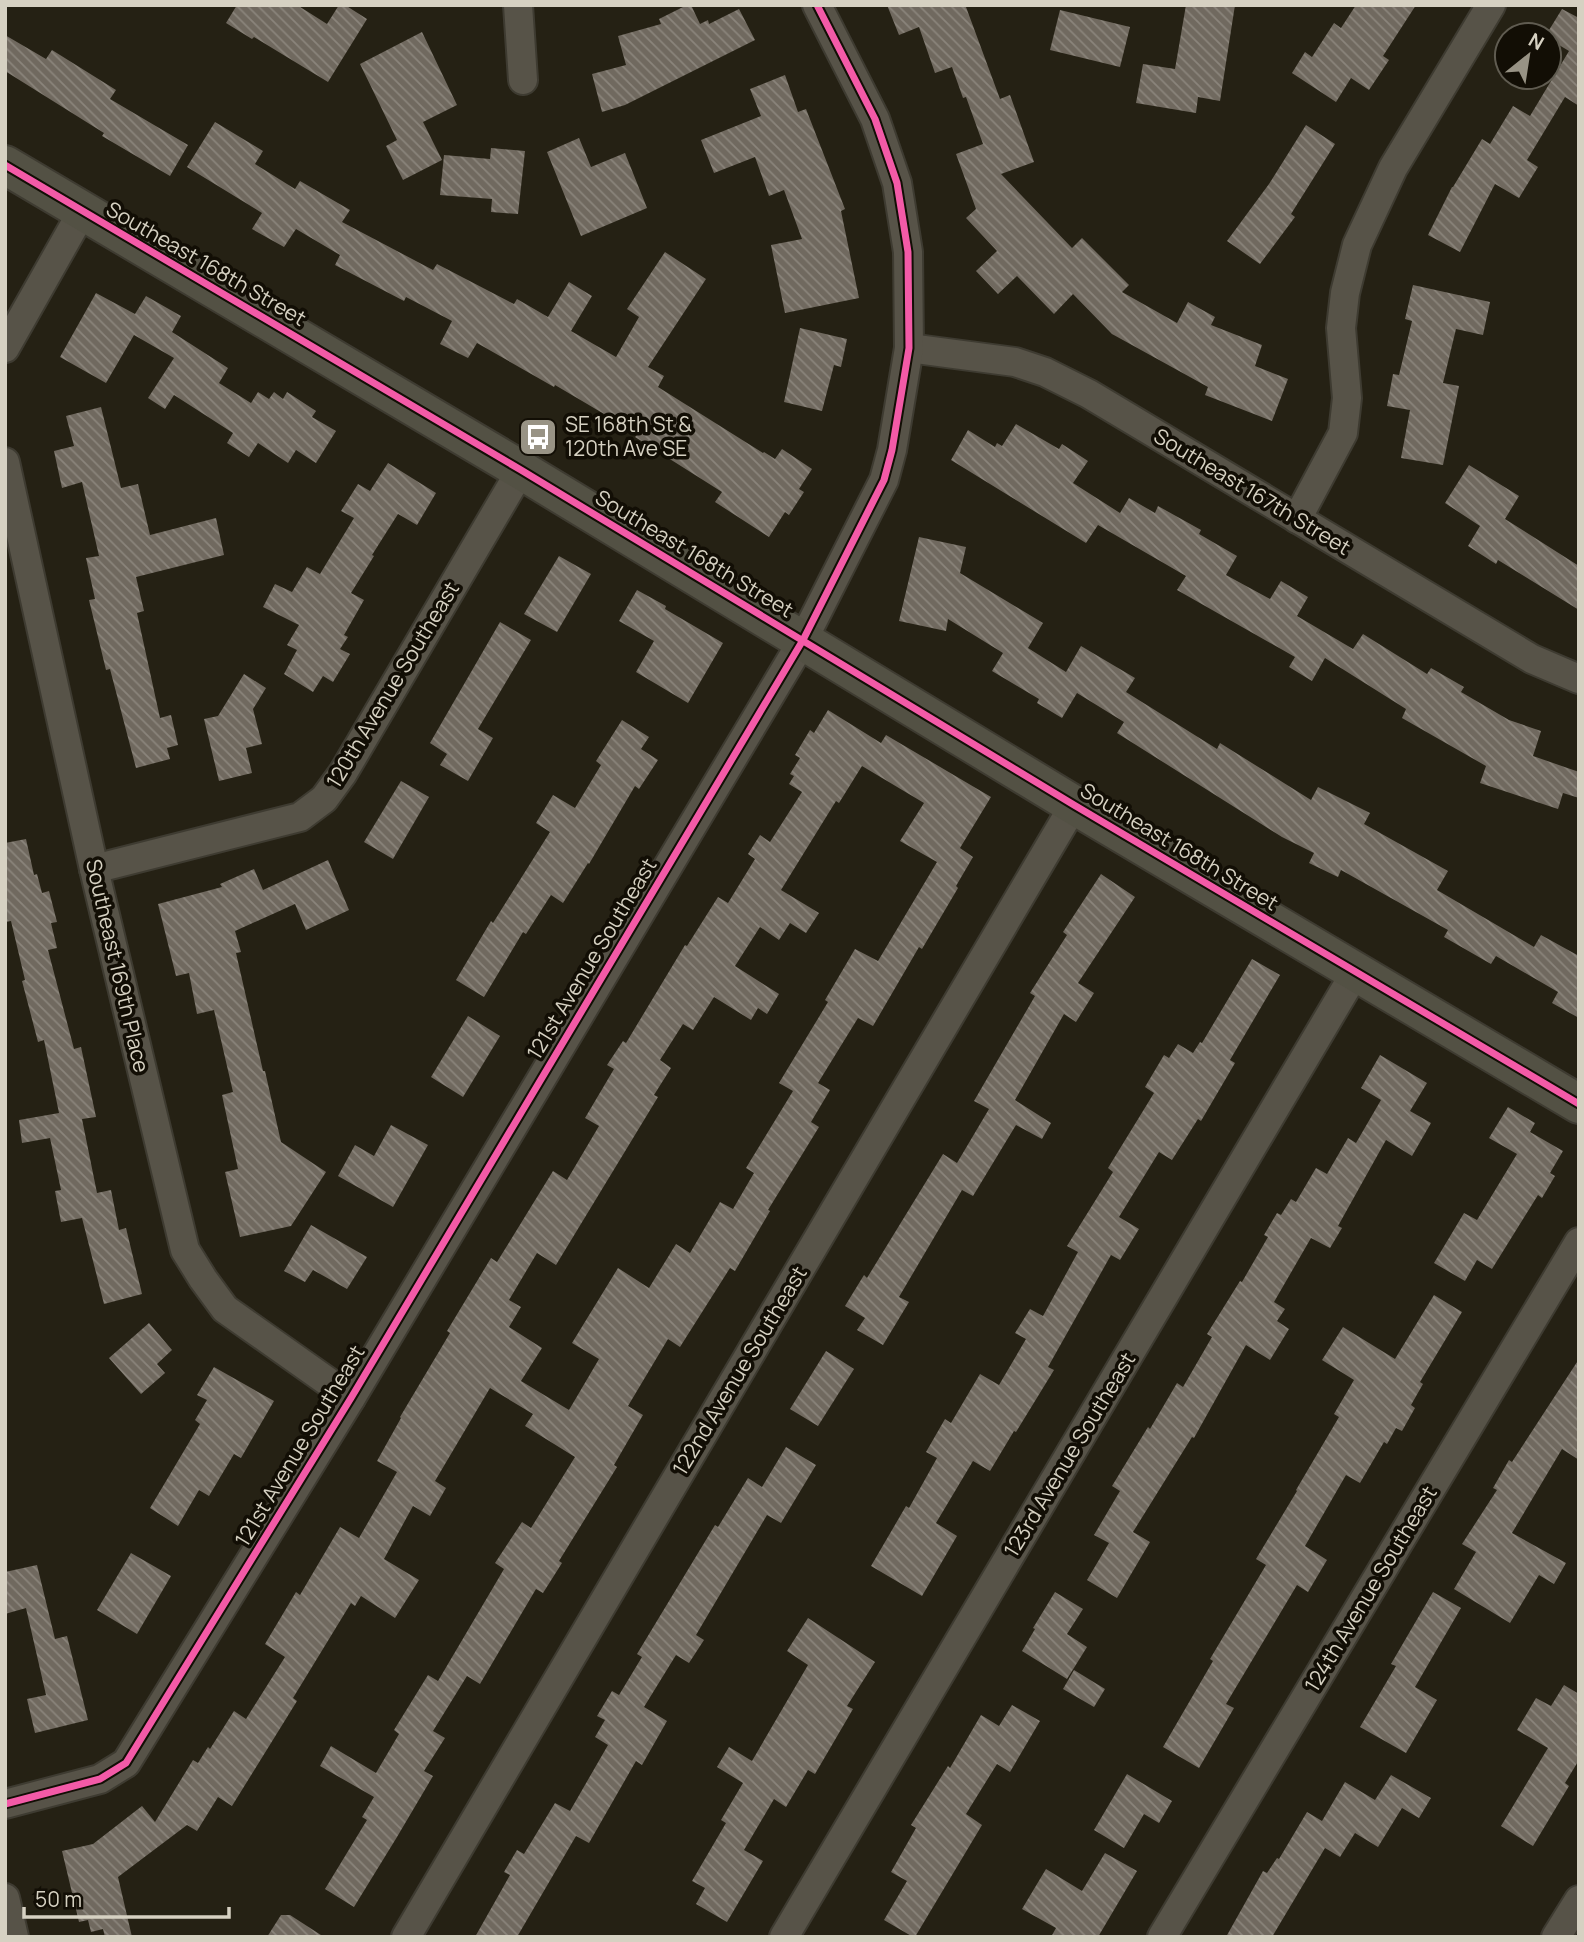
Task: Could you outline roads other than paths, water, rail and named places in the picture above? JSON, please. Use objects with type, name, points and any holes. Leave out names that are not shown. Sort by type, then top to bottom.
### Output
[{"type":"street","points":[[519,5],[523,80]]},
{"type":"street","name":"121st Avenue Southeast","points":[[5,1804],[100,1779],[126,1763],[351,1398],[803,640],[884,480],[892,450],[909,348],[908,252],[897,183],[875,118],[817,5]]},
{"type":"street","points":[[1297,519],[1343,433],[1348,398],[1341,328],[1345,293],[1357,245],[1393,168],[1491,5]]},
{"type":"street","name":"Southeast 168th Street","points":[[5,165],[521,470],[1074,805],[1579,1104]]},
{"type":"street","points":[[5,348],[82,212]]},
{"type":"street","name":"Southeast 167th Street","points":[[909,348],[1015,362],[1045,372],[1089,394],[1532,659],[1579,679]]},
{"type":"street","name":"Southeast 169th Place","points":[[5,462],[94,869],[185,1250],[202,1279],[225,1309],[351,1398]]},
{"type":"street","name":"120th Avenue Southeast","points":[[94,869],[300,817],[324,799],[343,773],[521,470]]},
{"type":"street","name":"122nd Avenue Southeast","points":[[406,1937],[1074,805]]},
{"type":"street","name":"123rd Avenue Southeast","points":[[784,1937],[1355,973]]},
{"type":"street","name":"124th Avenue Southeast","points":[[1162,1937],[1579,1242]]},
{"type":"street","points":[[5,1898],[14,1937]]},
{"type":"street","points":[[1556,1937],[1579,1900]]},
{"type":"place","name":"SE 168th St & 120th Ave SE","points":[[538,437]]}]
